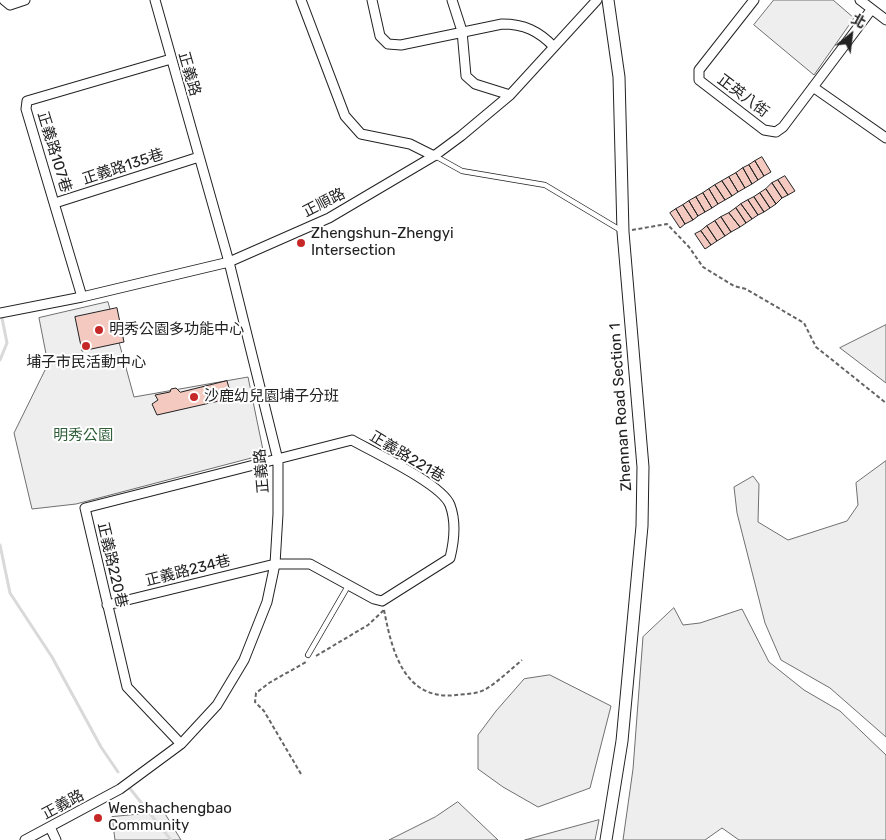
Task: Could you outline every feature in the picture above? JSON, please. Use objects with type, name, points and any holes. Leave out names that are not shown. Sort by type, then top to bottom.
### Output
[{"type":"street","points":[[4,0],[10,5],[25,0]]},
{"type":"street","name":"正義路","points":[[25,840],[120,789],[181,744],[218,705],[244,660],[267,602],[275,564],[278,514],[278,460],[229,262],[155,0]]},
{"type":"street","points":[[301,0],[345,116],[361,134],[410,144],[434,156]]},
{"type":"street","points":[[372,0],[380,36],[388,44],[401,45],[462,31],[502,24],[518,24],[533,30],[554,47]]},
{"type":"street","points":[[452,0],[462,31],[466,76],[475,84],[510,94]]},
{"type":"street","name":"正順路","points":[[0,313],[82,297],[229,262],[329,218],[434,156],[510,94],[598,0]]},
{"type":"street","name":"Zhennan Road Section 1","points":[[606,840],[622,741],[642,526],[643,467],[623,232],[619,77],[608,0]]},
{"type":"street","name":"正英八街","points":[[754,0],[699,70],[699,80],[764,130],[776,132],[783,127],[871,10]]},
{"type":"street","points":[[860,0],[886,20]]},
{"type":"street","name":"正義路107巷","points":[[82,297],[26,109],[27,101],[171,59]]},
{"type":"street","points":[[813,87],[886,138]]},
{"type":"street","name":"正義路135巷","points":[[55,203],[199,157]]},
{"type":"street","name":"正義路221巷","points":[[275,564],[310,564],[374,599],[382,601],[450,558],[455,541],[450,504],[436,488],[352,440],[278,460]]},
{"type":"street","name":"正義路220巷","points":[[181,744],[127,687],[85,508],[278,460]]},
{"type":"street","name":"正義路234巷","points":[[107,606],[275,564]]},
{"type":"street","points":[[50,827],[56,840]]},
{"type":"lane","points":[[434,156],[462,171],[545,185],[623,232]]},
{"type":"lane","points":[[308,655],[349,584]]},
{"type":"path","points":[[623,232],[667,224],[689,246],[702,267],[734,286],[746,289],[804,322],[816,347],[886,403]]},
{"type":"path","points":[[301,774],[264,711],[255,702],[256,694],[269,683],[368,625],[384,610],[391,646],[401,666],[411,680],[424,691],[436,696],[469,694],[484,690],[522,660]]},
{"type":"green space","points":[[774,0],[833,0],[854,18],[814,75],[754,25]]},
{"type":"green space","name":"明秀公園","points":[[108,302],[134,397],[248,377],[263,450],[255,457],[76,504],[32,509],[14,433],[48,364],[39,318]]},
{"type":"green space","points":[[886,325],[886,383],[840,348]]},
{"type":"green space","points":[[886,461],[886,737],[830,688],[781,660],[765,623],[737,513],[734,487],[753,476],[759,484],[758,522],[788,540],[847,521],[858,505],[856,483]]},
{"type":"green space","points":[[674,608],[683,625],[700,623],[742,609],[769,662],[804,690],[840,711],[886,755],[886,840],[739,840],[722,828],[705,840],[623,840],[633,769],[643,637]]},
{"type":"green space","points":[[550,675],[611,706],[590,788],[538,807],[503,787],[478,769],[478,735],[524,679]]},
{"type":"green space","points":[[458,802],[498,840],[389,840],[435,817]]},
{"type":"green space","points":[[164,812],[181,840],[115,840],[112,817]]},
{"type":"green space","points":[[599,820],[595,840],[525,840]]},
{"type":"building","points":[[762,157],[771,172],[764,176],[755,161]]},
{"type":"building","points":[[755,161],[764,176],[758,180],[749,165]]},
{"type":"building","points":[[749,165],[758,180],[752,184],[743,168]]},
{"type":"building","points":[[743,168],[752,184],[745,188],[736,173]]},
{"type":"building","points":[[736,173],[745,188],[738,192],[729,177]]},
{"type":"building","points":[[785,176],[795,191],[788,195],[778,180]]},
{"type":"building","points":[[729,177],[738,192],[732,196],[722,181]]},
{"type":"building","points":[[778,180],[788,195],[782,198],[772,183]]},
{"type":"building","points":[[722,181],[732,196],[725,200],[715,185]]},
{"type":"building","points":[[772,183],[782,198],[776,204],[766,189]]},
{"type":"building","points":[[715,185],[725,200],[718,204],[709,189]]},
{"type":"building","points":[[709,189],[718,204],[712,208],[703,193]]},
{"type":"building","points":[[766,189],[776,204],[770,208],[760,193]]},
{"type":"building","points":[[703,193],[712,208],[705,212],[696,197]]},
{"type":"building","points":[[760,193],[770,208],[764,212],[754,197]]},
{"type":"building","points":[[696,197],[705,212],[698,216],[689,201]]},
{"type":"building","points":[[754,197],[764,212],[758,215],[748,200]]},
{"type":"building","points":[[748,200],[758,215],[752,219],[741,204]]},
{"type":"building","points":[[689,201],[698,216],[693,220],[683,205]]},
{"type":"building","points":[[741,204],[752,219],[746,223],[736,208]]},
{"type":"building","points":[[683,205],[693,220],[685,224],[676,209]]},
{"type":"building","points":[[736,208],[746,223],[740,227],[729,213]]},
{"type":"building","points":[[676,209],[685,224],[680,228],[670,213]]},
{"type":"building","points":[[729,213],[740,227],[731,232],[721,217]]},
{"type":"building","points":[[721,217],[731,232],[725,236],[715,221]]},
{"type":"building","points":[[715,221],[725,236],[717,241],[707,226]]},
{"type":"building","points":[[707,226],[717,241],[711,245],[701,231]]},
{"type":"building","points":[[701,231],[711,245],[705,249],[695,234]]},
{"type":"building","name":"明秀公園多功能中心","points":[[117,308],[124,342],[82,351],[75,317]]},
{"type":"building","name":"沙鹿幼兒園埔子分班","points":[[227,381],[232,398],[157,415],[152,404],[158,400],[155,395],[170,392],[171,389],[176,388],[180,392]]},
{"type":"waterway","points":[[0,360],[7,343],[1,313]]},
{"type":"waterway","points":[[0,545],[10,593],[52,657],[101,747],[118,772]]},
{"type":"waterway","points":[[128,786],[171,840]]},
{"type":"place","name":"Zhengshun-Zhengyi Intersection","points":[[301,243]]},
{"type":"place","name":"明秀公園多功能中心","points":[[99,330]]},
{"type":"place","name":"埔子市民活動中心","points":[[86,346]]},
{"type":"place","name":"沙鹿幼兒園埔子分班","points":[[194,397]]},
{"type":"place","name":"Wenshachengbao Community","points":[[98,818]]}]
